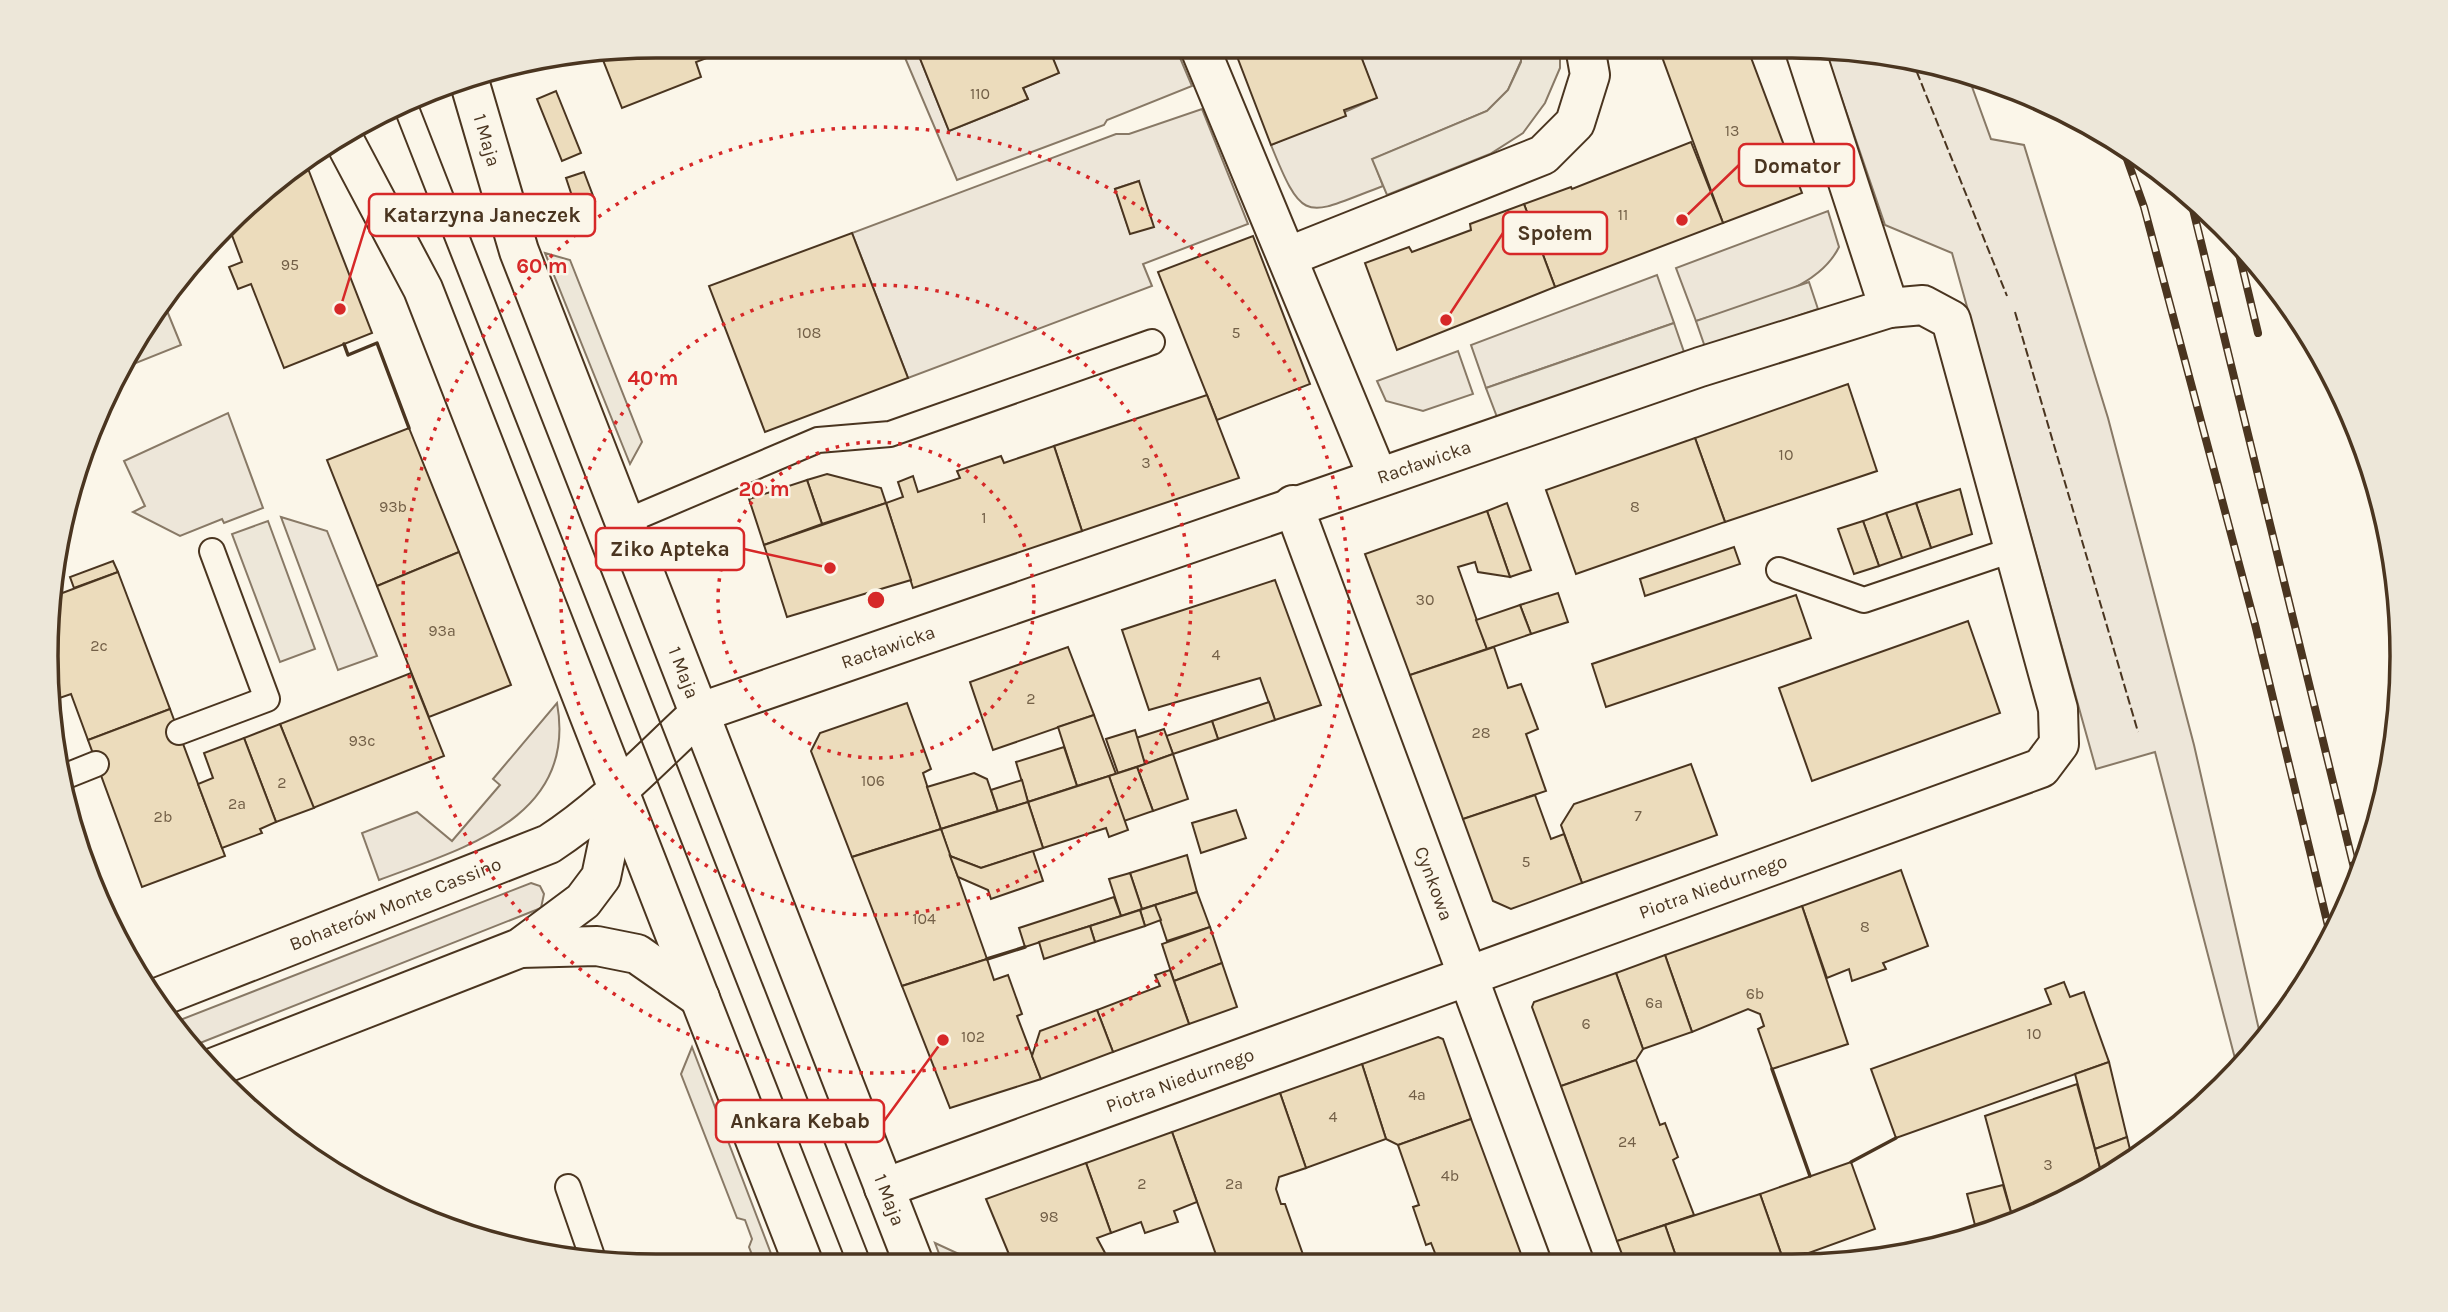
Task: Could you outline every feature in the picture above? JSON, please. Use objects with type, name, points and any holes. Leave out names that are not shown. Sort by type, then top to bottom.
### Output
[{"type":"street","points":[[1204,58],[1378,477]]},
{"type":"street","points":[[1287,257],[1543,155],[1575,123],[1590,75],[1587,58]]},
{"type":"street","points":[[1808,58],[1889,308]]},
{"type":"street","name":"1 Maja","points":[[471,87],[519,251],[701,712],[910,1254]]},
{"type":"street","points":[[346,145],[423,289],[800,1254]]},
{"type":"street","name":"Piotra Niedurnego","points":[[884,1188],[2040,768],[2059,744],[2059,709],[1951,320],[1923,305],[1889,308]]},
{"type":"street","name":"Racławicka","points":[[701,712],[1293,505],[1700,367],[1889,308]]},
{"type":"street","name":"Cynkowa","points":[[1293,505],[1571,1254]]},
{"type":"street","name":"Bohaterów Monte Cassino","points":[[164,995],[549,844],[584,821],[619,791],[701,712]]},
{"type":"street","points":[[220,1065],[520,948],[583,901],[601,877],[619,791]]},
{"type":"street","points":[[520,948],[597,946],[636,954],[700,998]]},
{"type":"lane","points":[[625,522],[818,440],[890,434],[1152,342]]},
{"type":"lane","points":[[1779,570],[1864,600],[2015,550]]},
{"type":"lane","points":[[179,732],[267,699],[212,551]]},
{"type":"lane","points":[[69,774],[96,764]]},
{"type":"lane","points":[[568,1187],[590,1250]]},
{"type":"shaded area","points":[[905,58],[920,58],[949,131],[1028,99],[1023,88],[1058,73],[1052,58],[1180,58],[1192,86],[1107,120],[1104,125],[957,180]]},
{"type":"shaded area","points":[[1361,58],[1521,58],[1508,90],[1487,111],[1373,159],[1383,186],[1322,207],[1311,207],[1301,202],[1282,171],[1271,145],[1376,98]]},
{"type":"shaded area","points":[[1521,58],[1560,58],[1560,68],[1545,103],[1523,133],[1490,154],[1387,195],[1372,159],[1487,111],[1508,90]]},
{"type":"shaded area","points":[[1828,59],[1909,69],[1971,85],[1991,139],[2024,145],[2108,418],[2194,745],[2259,1030],[2235,1058],[2155,752],[2096,769],[1952,253],[1885,225]]},
{"type":"shaded area","points":[[1202,109],[1248,224],[1143,264],[1152,286],[908,378],[852,233],[1116,134],[1129,134]],"holes":[[[1139,181],[1130,233],[1115,189]]]},
{"type":"shaded area","points":[[1828,211],[1839,247],[1828,263],[1814,276],[1776,296],[1696,321],[1676,268]]},
{"type":"shaded area","points":[[545,253],[570,260],[642,442],[630,464]]},
{"type":"shaded area","points":[[1657,275],[1674,323],[1486,388],[1471,345]]},
{"type":"shaded area","points":[[1809,282],[1818,309],[1705,347],[1696,321]]},
{"type":"shaded area","points":[[167,312],[181,345],[134,364]]},
{"type":"shaded area","points":[[1674,323],[1684,352],[1497,417],[1486,388]]},
{"type":"shaded area","points":[[1458,351],[1473,394],[1423,411],[1386,401],[1377,381]]},
{"type":"shaded area","points":[[228,413],[263,508],[224,523],[222,519],[180,536],[133,512],[145,506],[124,461]]},
{"type":"shaded area","points":[[281,517],[327,531],[377,656],[338,670]]},
{"type":"shaded area","points":[[268,521],[315,649],[280,662],[232,534]]},
{"type":"shaded area","points":[[557,703],[559,742],[550,775],[532,801],[507,823],[478,840],[379,880],[362,833],[417,812],[452,841],[500,785],[493,779]]},
{"type":"shaded area","points":[[531,883],[540,886],[544,894],[541,908],[200,1043],[181,1020]]},
{"type":"shaded area","points":[[692,1047],[771,1254],[752,1254],[749,1247],[752,1239],[745,1220],[737,1218],[681,1074]]},
{"type":"shaded area","points":[[935,1243],[959,1254],[939,1254]]},
{"type":"building","points":[[707,58],[696,62],[701,77],[622,108],[603,60]]},
{"type":"building","points":[[920,58],[1053,58],[1059,73],[1023,88],[1028,99],[949,131]]},
{"type":"building","points":[[1238,58],[1362,58],[1377,98],[1344,110],[1346,116],[1271,145]]},
{"type":"building","points":[[1662,58],[1751,58],[1802,193],[1723,223]]},
{"type":"building","points":[[556,91],[581,153],[562,161],[537,99]]},
{"type":"building","points":[[1691,142],[1723,223],[1555,287],[1524,204],[1571,187],[1572,189]]},
{"type":"building","points":[[308,170],[372,333],[284,368],[251,284],[238,289],[229,267],[242,262],[232,234],[262,206]]},
{"type":"building","points":[[584,172],[595,201],[576,208],[566,178]]},
{"type":"building","points":[[1139,181],[1154,227],[1130,234],[1115,189]]},
{"type":"building","points":[[1524,204],[1555,287],[1397,350],[1365,263],[1409,247],[1412,252],[1471,230],[1470,224]]},
{"type":"building","points":[[852,233],[908,378],[765,432],[709,286]]},
{"type":"building","points":[[1253,236],[1310,384],[1217,420],[1158,272]]},
{"type":"building","points":[[1848,384],[1877,471],[1725,522],[1695,438]]},
{"type":"building","points":[[1207,395],[1239,478],[1082,531],[1054,446]]},
{"type":"building","points":[[409,428],[459,552],[377,586],[327,460]]},
{"type":"building","points":[[1695,438],[1725,522],[1576,574],[1546,490]]},
{"type":"building","points":[[1054,446],[1082,531],[913,588],[886,503],[903,497],[898,482],[913,476],[918,492],[960,478],[957,471],[1001,456],[1004,463]]},
{"type":"building","points":[[827,474],[881,488],[886,503],[822,524],[807,480]]},
{"type":"building","points":[[807,480],[822,524],[764,545],[749,499]]},
{"type":"building","points":[[1960,489],[1972,534],[1931,548],[1916,503]]},
{"type":"building","points":[[886,503],[911,580],[787,617],[764,545]]},
{"type":"building","points":[[1507,503],[1531,570],[1510,577],[1487,511]]},
{"type":"building","points":[[1916,503],[1931,548],[1902,558],[1886,513]]},
{"type":"building","points":[[1487,511],[1510,577],[1478,572],[1475,562],[1458,567],[1487,649],[1410,675],[1365,554]]},
{"type":"building","points":[[1886,513],[1902,558],[1879,566],[1863,521]]},
{"type":"building","points":[[1863,521],[1879,566],[1854,574],[1838,529]]},
{"type":"building","points":[[1734,547],[1740,564],[1645,596],[1640,579]]},
{"type":"building","points":[[459,552],[511,685],[429,717],[377,586]]},
{"type":"building","points":[[113,561],[118,572],[74,588],[70,577]]},
{"type":"building","points":[[118,572],[170,709],[88,740],[71,694],[59,698],[58,656],[61,593]]},
{"type":"building","points":[[1275,580],[1321,705],[1275,720],[1260,678],[1149,710],[1122,630]]},
{"type":"building","points":[[1558,593],[1568,622],[1531,634],[1520,605]]},
{"type":"building","points":[[1796,595],[1811,638],[1606,707],[1592,664]]},
{"type":"building","points":[[1520,605],[1531,634],[1487,649],[1476,620]]},
{"type":"building","points":[[1968,621],[2000,713],[1812,781],[1779,688]]},
{"type":"building","points":[[1068,647],[1094,715],[993,750],[970,682]]},
{"type":"building","points":[[1494,647],[1508,688],[1521,684],[1538,729],[1526,734],[1546,791],[1463,819],[1410,675]]},
{"type":"building","points":[[411,673],[444,756],[313,808],[280,724]]},
{"type":"building","points":[[1269,702],[1275,720],[1218,739],[1212,721]]},
{"type":"building","points":[[907,703],[931,769],[923,773],[941,829],[852,857],[811,751],[820,733]]},
{"type":"building","points":[[170,709],[225,856],[142,887],[88,740]]},
{"type":"building","points":[[1094,715],[1116,774],[1077,786],[1058,727]]},
{"type":"building","points":[[1212,721],[1218,739],[1173,754],[1166,736]]},
{"type":"building","points":[[280,724],[314,808],[276,822],[244,738]]},
{"type":"building","points":[[1164,729],[1173,754],[1145,764],[1136,738]]},
{"type":"building","points":[[1135,730],[1145,764],[1118,773],[1106,739]]},
{"type":"building","points":[[244,738],[276,822],[260,829],[262,833],[222,848],[198,784],[213,778],[204,753]]},
{"type":"building","points":[[1064,747],[1077,786],[1028,802],[1016,762]]},
{"type":"building","points":[[1173,754],[1188,799],[1153,811],[1137,767]]},
{"type":"building","points":[[1691,764],[1717,835],[1582,883],[1561,825],[1574,804]]},
{"type":"building","points":[[1137,767],[1153,811],[1124,821],[1109,776]]},
{"type":"building","points":[[974,773],[987,779],[998,811],[941,829],[927,787]]},
{"type":"building","points":[[1109,776],[1128,830],[1109,837],[1106,828],[1043,848],[1028,802]]},
{"type":"building","points":[[1022,780],[1028,802],[998,811],[991,790]]},
{"type":"building","points":[[1535,795],[1551,839],[1564,834],[1582,883],[1511,909],[1493,901],[1463,819]]},
{"type":"building","points":[[1028,802],[1043,848],[981,868],[950,856],[941,829]]},
{"type":"building","points":[[1236,810],[1246,838],[1201,853],[1192,823]]},
{"type":"building","points":[[941,829],[987,959],[902,986],[852,857]]},
{"type":"building","points":[[1033,851],[1043,881],[991,899],[988,890],[958,877],[950,856],[981,868]]},
{"type":"building","points":[[1187,855],[1197,892],[1142,909],[1130,873]]},
{"type":"building","points":[[1901,870],[1928,946],[1883,963],[1886,969],[1852,981],[1849,969],[1827,978],[1802,906]]},
{"type":"building","points":[[1130,873],[1142,909],[1121,916],[1109,879]]},
{"type":"building","points":[[1197,892],[1210,927],[1167,941],[1155,905]]},
{"type":"building","points":[[1114,897],[1121,916],[1025,947],[1019,928]]},
{"type":"building","points":[[1155,905],[1161,920],[1145,926],[1140,910]]},
{"type":"building","points":[[1802,906],[1848,1044],[1772,1069],[1758,1029],[1764,1026],[1760,1014],[1748,1009],[1692,1032],[1665,955]]},
{"type":"building","points":[[1140,910],[1145,926],[1095,942],[1090,926]]},
{"type":"building","points":[[1090,926],[1095,942],[1044,959],[1039,942]]},
{"type":"building","points":[[1210,927],[1222,963],[1174,981],[1162,944]]},
{"type":"building","points":[[1665,955],[1692,1032],[1643,1049],[1616,973]]},
{"type":"building","points":[[987,959],[994,980],[1008,975],[1022,1014],[1017,1016],[1041,1079],[950,1108],[902,986]]},
{"type":"building","points":[[1222,963],[1237,1007],[1189,1024],[1174,981]]},
{"type":"building","points":[[1170,970],[1189,1024],[1113,1052],[1097,1010],[1160,986],[1155,975]]},
{"type":"building","points":[[1616,973],[1643,1049],[1636,1060],[1561,1086],[1532,1007],[1534,1002]]},
{"type":"building","points":[[2064,982],[2070,997],[2084,992],[2109,1062],[1896,1138],[1871,1069],[2051,1004],[2045,989]]},
{"type":"building","points":[[1097,1010],[1113,1052],[1041,1079],[1032,1056],[1040,1031]]},
{"type":"building","points":[[1438,1037],[1443,1039],[1471,1119],[1398,1145],[1386,1139],[1362,1064]]},
{"type":"building","points":[[1636,1060],[1660,1125],[1665,1123],[1678,1157],[1673,1160],[1694,1215],[1617,1241],[1561,1086]]},
{"type":"building","points":[[2109,1062],[2127,1137],[2095,1149],[2075,1074]]},
{"type":"building","points":[[1362,1064],[1386,1139],[1306,1168],[1280,1093]]},
{"type":"building","points":[[2077,1084],[2100,1168],[2057,1193],[2011,1213],[1985,1116]]},
{"type":"building","points":[[1280,1093],[1306,1168],[1279,1177],[1276,1189],[1281,1204],[1285,1204],[1303,1254],[1216,1254],[1172,1132]]},
{"type":"building","points":[[1471,1119],[1521,1254],[1435,1254],[1431,1243],[1426,1245],[1413,1207],[1419,1205],[1398,1145]]},
{"type":"building","points":[[1172,1132],[1197,1202],[1174,1211],[1178,1222],[1145,1233],[1141,1222],[1111,1233],[1086,1163]]},
{"type":"building","points":[[2127,1137],[2130,1149],[2100,1168],[2095,1149]]},
{"type":"building","points":[[1851,1162],[1875,1229],[1807,1254],[1781,1254],[1760,1194]]},
{"type":"building","points":[[1086,1163],[1111,1233],[1097,1238],[1106,1254],[1009,1254],[986,1199]]},
{"type":"building","points":[[2003,1185],[2011,1213],[1975,1226],[1967,1194]]},
{"type":"building","points":[[1760,1194],[1781,1254],[1675,1254],[1665,1225]]},
{"type":"building","points":[[1665,1225],[1675,1254],[1622,1254],[1617,1241]]},
{"type":"tram line","points":[[419,106],[868,1254]]},
{"type":"tram line","points":[[396,117],[843,1254]]},
{"type":"railway","points":[[2128,162],[2144,207],[2255,624],[2328,924]]},
{"type":"railway","points":[[2194,213],[2353,864]]},
{"type":"railway","points":[[2241,261],[2258,333]]},
{"type":"fence","points":[[1916,71],[2007,296]]},
{"type":"fence","points":[[2015,312],[2138,732]]},
{"type":"wall","points":[[344,344],[348,355],[377,343],[409,428]]},
{"type":"wall","points":[[987,959],[1025,947]]},
{"type":"wall","points":[[1772,1069],[1810,1176]]},
{"type":"wall","points":[[1851,1162],[1896,1138]]},
{"type":"place","name":"Domator","points":[[1682,220]]},
{"type":"place","name":"Katarzyna Janeczek","points":[[340,309]]},
{"type":"place","name":"Społem","points":[[1446,320]]},
{"type":"place","name":"Ziko Apteka","points":[[830,568]]},
{"type":"place","name":"Ankara Kebab","points":[[943,1040]]}]
